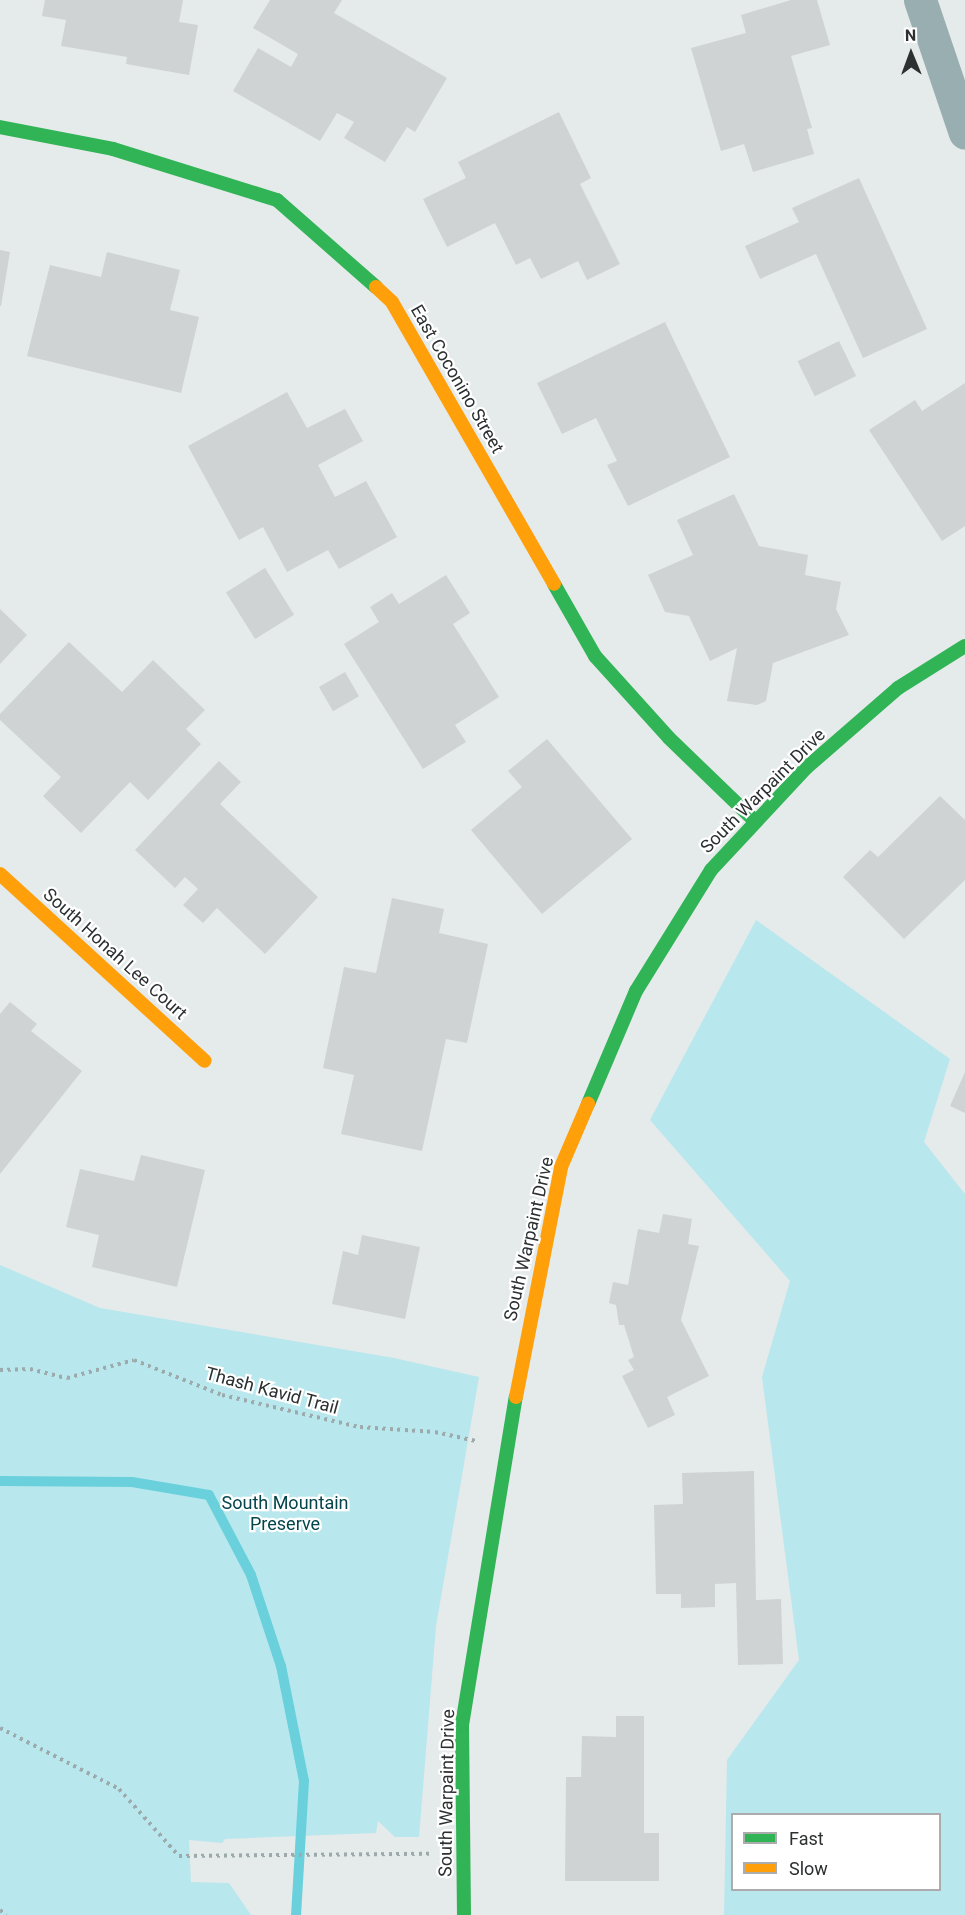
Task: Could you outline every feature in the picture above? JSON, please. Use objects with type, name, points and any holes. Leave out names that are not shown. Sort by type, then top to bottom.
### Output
[{"type":"street","points":[[920,0],[965,133]]},
{"type":"street","name":"East Coconino Street","points":[[0,127],[113,148],[277,200],[392,302],[595,656],[669,738],[755,821]]},
{"type":"street","name":"South Warpaint Drive","points":[[464,1915],[462,1725],[529,1321],[561,1167],[636,991],[711,870],[806,768],[898,688],[965,646]]},
{"type":"street","name":"South Honah Lee Court","points":[[0,874],[205,1062]]},
{"type":"path","name":"Thash Kavid Trail","points":[[0,1371],[30,1369],[67,1378],[134,1360],[222,1395],[360,1427],[435,1432],[508,1448]]},
{"type":"path","points":[[0,1728],[119,1789],[179,1856],[463,1854]]},
{"type":"path","points":[[0,1910],[6,1915]]},
{"type":"green space","points":[[756,920],[950,1059],[924,1142],[965,1194],[965,1915],[724,1915],[727,1760],[799,1660],[762,1377],[790,1281],[650,1120]]},
{"type":"green space","name":"South Mountain Preserve","points":[[0,1265],[100,1308],[394,1358],[479,1377],[436,1626],[419,1837],[395,1837],[378,1821],[376,1833],[225,1839],[222,1843],[189,1840],[191,1882],[229,1883],[251,1915],[0,1915]]},
{"type":"building","points":[[45,0],[183,0],[179,22],[198,25],[189,75],[126,64],[127,57],[61,46],[66,20],[42,16]]},
{"type":"building","points":[[270,0],[342,0],[334,13],[447,78],[415,132],[407,127],[385,162],[344,138],[354,122],[337,113],[320,141],[233,91],[258,48],[291,67],[298,54],[253,28]]},
{"type":"building","points":[[791,0],[817,0],[830,45],[791,56],[812,128],[807,129],[814,154],[753,172],[744,144],[721,151],[691,48],[746,33],[741,15]]},
{"type":"building","points":[[559,112],[591,178],[580,184],[620,264],[587,280],[578,261],[541,279],[530,258],[516,265],[495,223],[447,247],[423,199],[466,178],[458,162]]},
{"type":"building","points":[[859,178],[927,329],[863,358],[816,254],[760,279],[745,246],[799,222],[792,208]]},
{"type":"building","points":[[0,250],[10,252],[1,306],[0,306]]},
{"type":"building","points":[[107,252],[180,270],[170,310],[199,317],[181,393],[27,356],[50,265],[101,277]]},
{"type":"building","points":[[665,322],[730,457],[628,506],[607,465],[617,461],[596,418],[562,434],[537,383]]},
{"type":"building","points":[[839,341],[856,376],[815,396],[798,361]]},
{"type":"building","points":[[965,383],[965,526],[942,541],[869,430],[915,400],[922,411]]},
{"type":"building","points":[[287,392],[307,428],[345,409],[363,441],[318,465],[335,497],[366,481],[397,537],[339,569],[328,550],[287,572],[263,527],[239,540],[188,446]]},
{"type":"building","points":[[734,494],[759,546],[808,555],[805,575],[841,582],[836,609],[849,635],[773,663],[766,701],[757,705],[727,701],[737,648],[710,661],[689,616],[665,612],[648,575],[693,555],[677,520]]},
{"type":"building","points":[[265,568],[294,615],[255,639],[226,592]]},
{"type":"building","points":[[446,575],[470,613],[453,624],[499,697],[455,725],[466,742],[423,769],[344,644],[379,622],[370,607],[392,593],[399,604]]},
{"type":"building","points":[[0,609],[27,635],[0,664]]},
{"type":"building","points":[[69,642],[122,692],[153,660],[205,710],[186,729],[201,744],[148,800],[130,782],[81,833],[43,796],[61,777],[0,720],[0,714]]},
{"type":"building","points":[[345,672],[359,696],[333,711],[319,687]]},
{"type":"building","points":[[547,739],[632,839],[542,914],[471,830],[522,787],[508,771]]},
{"type":"building","points":[[219,761],[241,782],[220,804],[318,897],[265,954],[217,908],[203,923],[183,905],[198,889],[185,877],[175,888],[135,850]]},
{"type":"building","points":[[940,796],[965,820],[965,880],[904,939],[843,877],[870,850],[878,857]]},
{"type":"building","points":[[392,898],[444,909],[439,933],[488,944],[467,1043],[446,1039],[422,1151],[341,1134],[354,1075],[323,1068],[344,967],[376,973]]},
{"type":"building","points":[[10,1002],[37,1024],[31,1031],[82,1071],[0,1174],[0,1014]]},
{"type":"building","points":[[965,1072],[965,1113],[950,1106]]},
{"type":"building","points":[[141,1155],[205,1170],[177,1287],[92,1267],[99,1235],[66,1227],[80,1169],[134,1181]]},
{"type":"building","points":[[663,1214],[692,1219],[688,1244],[699,1246],[681,1320],[709,1376],[667,1397],[675,1415],[648,1428],[622,1376],[634,1370],[628,1360],[634,1357],[624,1325],[619,1325],[616,1305],[609,1303],[613,1282],[628,1285],[638,1229],[659,1233]]},
{"type":"building","points":[[362,1235],[420,1247],[405,1319],[332,1304],[343,1251],[358,1255]]},
{"type":"building","points":[[754,1471],[756,1600],[781,1599],[783,1664],[738,1665],[736,1583],[715,1584],[715,1607],[681,1608],[681,1594],[656,1594],[654,1505],[683,1504],[682,1473]]},
{"type":"building","points":[[616,1716],[644,1716],[644,1833],[659,1833],[659,1881],[565,1881],[566,1777],[581,1777],[582,1736],[616,1737]]},
{"type":"waterway","points":[[0,1481],[132,1482],[209,1495],[251,1575],[281,1666],[304,1781],[296,1915]]},
{"type":"traffic: fast","points":[[0,127],[113,149],[277,200],[376,287]]},
{"type":"traffic: fast","points":[[554,584],[595,656],[669,738],[755,821]]},
{"type":"traffic: fast","points":[[588,1104],[636,991],[711,870],[806,768],[898,688],[965,646]]},
{"type":"traffic: fast","points":[[464,1915],[462,1725],[516,1397]]},
{"type":"traffic: slow","points":[[376,287],[392,302],[554,584]]},
{"type":"traffic: slow","points":[[0,874],[205,1061]]},
{"type":"traffic: slow","points":[[516,1397],[561,1167],[588,1104]]}]
